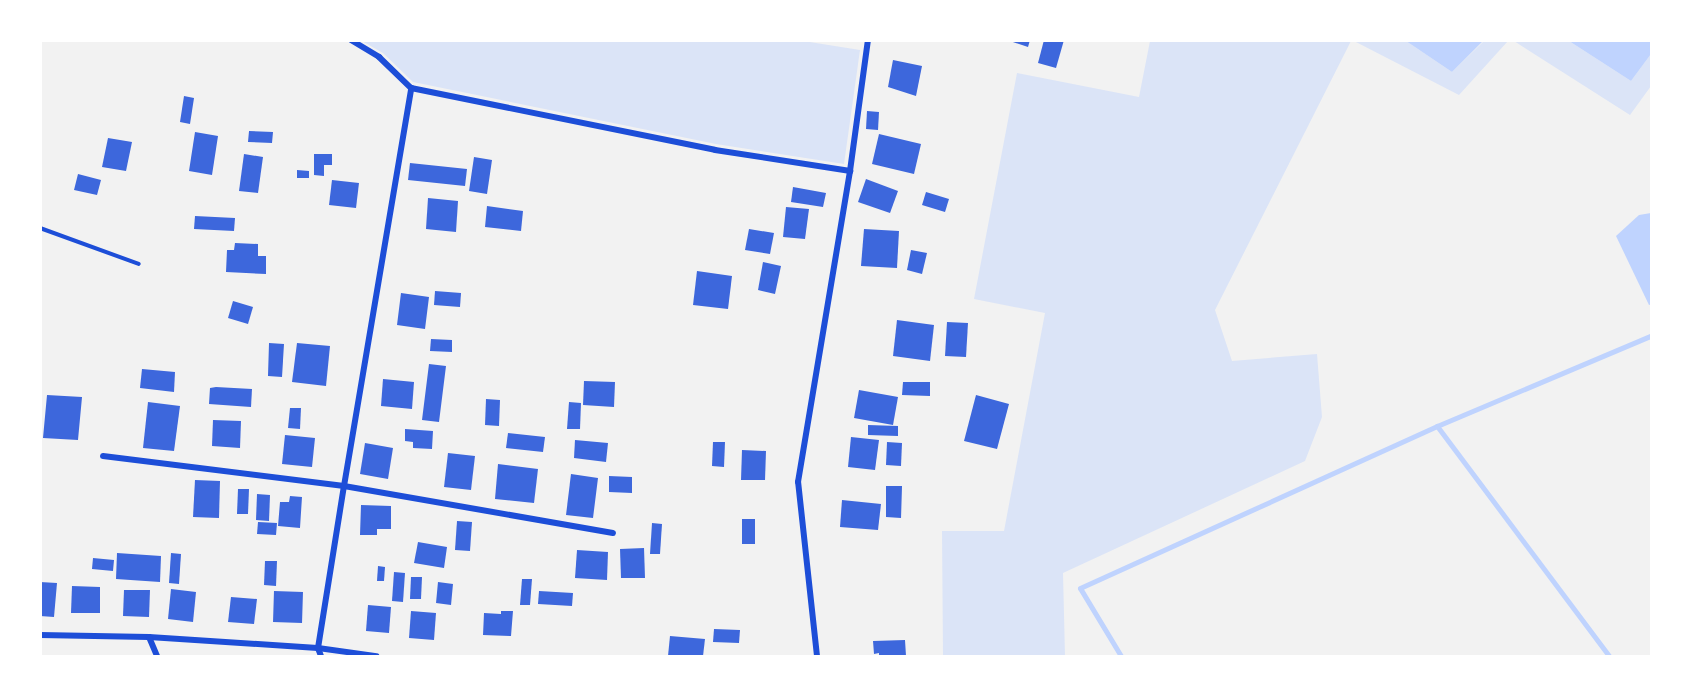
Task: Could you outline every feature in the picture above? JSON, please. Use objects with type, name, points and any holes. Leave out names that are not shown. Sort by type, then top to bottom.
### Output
[{"type":"street","points":[[351,40],[379,57],[411,87],[715,150],[850,171]]},
{"type":"street","points":[[817,657],[798,482],[850,171],[868,40]]},
{"type":"street","points":[[321,657],[318,648],[411,87]]},
{"type":"street","points":[[103,456],[344,486],[613,533]]},
{"type":"street","points":[[40,635],[149,637],[318,648],[376,657]]},
{"type":"street","points":[[149,637],[157,657]]},
{"type":"lane","points":[[40,228],[139,264]]},
{"type":"shaded area","points":[[797,40],[860,50],[844,164],[716,144],[413,82],[383,53],[362,41]]},
{"type":"shaded area","points":[[1150,41],[1351,41],[1215,310],[1232,361],[1317,354],[1322,417],[1305,461],[1063,573],[1065,656],[943,656],[942,531],[1004,531],[1045,313],[974,299],[1017,73],[1139,97]]},
{"type":"shaded area","points":[[1354,41],[1406,41],[1452,72],[1484,41],[1508,41],[1459,95]]},
{"type":"shaded area","points":[[1514,41],[1569,41],[1631,81],[1651,54],[1651,86],[1630,115]]},
{"type":"water","points":[[1406,40],[1484,40],[1452,72],[1406,41]]},
{"type":"water","points":[[1569,41],[1651,41],[1651,54],[1631,81]]},
{"type":"water","points":[[1651,213],[1652,304],[1649,305],[1616,236],[1639,215]]},
{"type":"building","points":[[1007,40],[1030,40],[1028,47]]},
{"type":"building","points":[[1044,40],[1064,40],[1056,68],[1038,63]]},
{"type":"building","points":[[893,60],[922,66],[916,96],[888,87]]},
{"type":"building","points":[[184,96],[194,98],[190,124],[180,122]]},
{"type":"building","points":[[867,111],[879,112],[878,130],[866,129]]},
{"type":"building","points":[[249,131],[273,132],[272,143],[248,142]]},
{"type":"building","points":[[195,132],[218,136],[212,175],[189,171]]},
{"type":"building","points":[[879,134],[921,144],[914,174],[872,164]]},
{"type":"building","points":[[108,138],[132,142],[126,171],[102,167]]},
{"type":"building","points":[[244,154],[263,157],[258,193],[239,191]]},
{"type":"building","points":[[314,154],[332,154],[332,165],[324,165],[324,176],[314,175]]},
{"type":"building","points":[[474,157],[492,160],[487,194],[469,191]]},
{"type":"building","points":[[410,163],[467,169],[465,186],[408,180]]},
{"type":"building","points":[[297,170],[309,171],[309,178],[297,178]]},
{"type":"building","points":[[78,174],[101,180],[97,195],[74,190]]},
{"type":"building","points":[[866,179],[898,191],[890,213],[858,202]]},
{"type":"building","points":[[332,180],[359,183],[356,208],[329,205]]},
{"type":"building","points":[[793,187],[826,193],[823,207],[791,202]]},
{"type":"building","points":[[926,192],[949,199],[945,212],[922,205]]},
{"type":"building","points":[[428,198],[458,201],[456,232],[426,229]]},
{"type":"building","points":[[487,206],[523,211],[521,231],[485,227]]},
{"type":"building","points":[[786,207],[809,209],[805,239],[783,237]]},
{"type":"building","points":[[195,216],[235,218],[234,231],[194,229]]},
{"type":"building","points":[[749,229],[774,233],[770,254],[745,250]]},
{"type":"building","points":[[864,229],[899,231],[897,268],[861,266]]},
{"type":"building","points":[[235,243],[258,244],[258,256],[266,256],[266,274],[226,272],[227,250],[234,250]]},
{"type":"building","points":[[911,250],[927,253],[922,274],[907,270]]},
{"type":"building","points":[[763,262],[781,266],[775,294],[758,290]]},
{"type":"building","points":[[697,271],[732,276],[728,309],[693,305]]},
{"type":"building","points":[[435,291],[461,293],[460,307],[434,305]]},
{"type":"building","points":[[401,293],[429,297],[425,329],[397,325]]},
{"type":"building","points":[[233,301],[253,307],[248,324],[228,318]]},
{"type":"building","points":[[897,320],[934,325],[930,361],[893,356]]},
{"type":"building","points":[[947,322],[968,323],[966,357],[945,356]]},
{"type":"building","points":[[431,339],[452,340],[452,352],[430,351]]},
{"type":"building","points":[[269,343],[284,344],[282,377],[268,376]]},
{"type":"building","points":[[297,343],[330,346],[326,386],[292,382]]},
{"type":"building","points":[[429,364],[446,366],[439,422],[422,420]]},
{"type":"building","points":[[142,369],[175,372],[174,392],[140,388]]},
{"type":"building","points":[[383,379],[414,382],[412,409],[381,406]]},
{"type":"building","points":[[584,381],[615,382],[614,407],[583,405]]},
{"type":"building","points":[[903,382],[930,382],[930,396],[902,395]]},
{"type":"building","points":[[210,388],[252,389],[251,407],[209,404]]},
{"type":"building","points":[[859,390],[898,397],[893,425],[854,418]]},
{"type":"building","points":[[47,395],[82,397],[78,440],[43,438]]},
{"type":"building","points":[[976,395],[1009,404],[997,449],[964,441]]},
{"type":"building","points":[[486,399],[500,400],[499,426],[485,425]]},
{"type":"building","points":[[148,402],[180,406],[174,451],[143,448]]},
{"type":"building","points":[[569,402],[581,403],[580,429],[567,429]]},
{"type":"building","points":[[290,408],[301,408],[300,429],[288,428]]},
{"type":"building","points":[[213,420],[241,421],[240,448],[212,446]]},
{"type":"building","points":[[868,425],[898,426],[898,436],[868,435]]},
{"type":"building","points":[[405,429],[433,431],[432,449],[413,448],[413,442],[405,441]]},
{"type":"building","points":[[508,433],[545,437],[543,452],[506,448]]},
{"type":"building","points":[[285,435],[315,438],[312,467],[282,464]]},
{"type":"building","points":[[851,437],[879,440],[875,470],[848,467]]},
{"type":"building","points":[[575,440],[608,443],[606,462],[574,458]]},
{"type":"building","points":[[713,442],[725,442],[724,467],[712,466]]},
{"type":"building","points":[[887,442],[902,443],[901,466],[886,465]]},
{"type":"building","points":[[365,443],[393,448],[388,479],[360,474]]},
{"type":"building","points":[[742,450],[766,451],[765,480],[741,480]]},
{"type":"building","points":[[448,453],[475,456],[471,490],[444,487]]},
{"type":"building","points":[[498,464],[538,469],[534,503],[495,499]]},
{"type":"building","points":[[571,474],[598,478],[593,518],[566,515]]},
{"type":"building","points":[[609,476],[632,477],[632,493],[609,492]]},
{"type":"building","points":[[195,480],[220,481],[219,518],[193,517]]},
{"type":"building","points":[[886,486],[902,486],[901,518],[886,517]]},
{"type":"building","points":[[238,489],[249,489],[248,514],[237,514]]},
{"type":"building","points":[[257,494],[270,495],[269,521],[256,520]]},
{"type":"building","points":[[290,496],[302,497],[300,528],[278,526],[280,502],[289,502]]},
{"type":"building","points":[[842,500],[881,504],[878,530],[840,527]]},
{"type":"building","points":[[361,505],[391,506],[391,529],[377,529],[377,535],[360,535]]},
{"type":"building","points":[[742,519],[755,519],[755,544],[742,544]]},
{"type":"building","points":[[457,521],[472,522],[470,551],[455,550]]},
{"type":"building","points":[[258,522],[277,523],[276,535],[257,534]]},
{"type":"building","points":[[652,523],[662,524],[660,554],[650,554]]},
{"type":"building","points":[[418,542],[447,547],[444,568],[414,563]]},
{"type":"building","points":[[644,548],[645,578],[621,578],[620,549]]},
{"type":"building","points":[[577,550],[608,552],[607,580],[575,578]]},
{"type":"building","points":[[117,553],[161,556],[160,582],[116,579]]},
{"type":"building","points":[[171,553],[181,554],[179,584],[169,583]]},
{"type":"building","points":[[93,558],[114,560],[113,571],[92,569]]},
{"type":"building","points":[[265,561],[277,561],[276,586],[264,585]]},
{"type":"building","points":[[378,566],[385,567],[384,581],[377,581]]},
{"type":"building","points":[[394,572],[405,573],[403,602],[392,601]]},
{"type":"building","points":[[411,577],[422,577],[421,599],[410,599]]},
{"type":"building","points":[[522,579],[532,579],[530,605],[520,605]]},
{"type":"building","points":[[40,582],[57,583],[54,617],[40,616]]},
{"type":"building","points":[[438,582],[453,584],[451,605],[436,603]]},
{"type":"building","points":[[72,586],[100,587],[100,613],[71,613]]},
{"type":"building","points":[[171,589],[196,592],[193,622],[168,619]]},
{"type":"building","points":[[124,590],[150,590],[149,617],[123,616]]},
{"type":"building","points":[[274,591],[303,592],[302,623],[273,622]]},
{"type":"building","points":[[539,591],[573,593],[572,606],[538,604]]},
{"type":"building","points":[[231,597],[257,599],[254,624],[228,622]]},
{"type":"building","points":[[368,605],[391,607],[389,633],[366,631]]},
{"type":"building","points":[[411,611],[436,613],[434,640],[409,638]]},
{"type":"building","points":[[501,611],[513,611],[511,636],[483,635],[484,613],[501,614]]},
{"type":"building","points":[[714,629],[740,630],[739,643],[713,642]]},
{"type":"building","points":[[670,636],[705,639],[703,656],[668,656]]},
{"type":"building","points":[[905,640],[906,656],[874,654],[873,641]]},
{"type":"waterway","points":[[1121,656],[1080,588],[1437,426],[1652,335]]},
{"type":"waterway","points":[[1437,426],[1609,656]]}]
